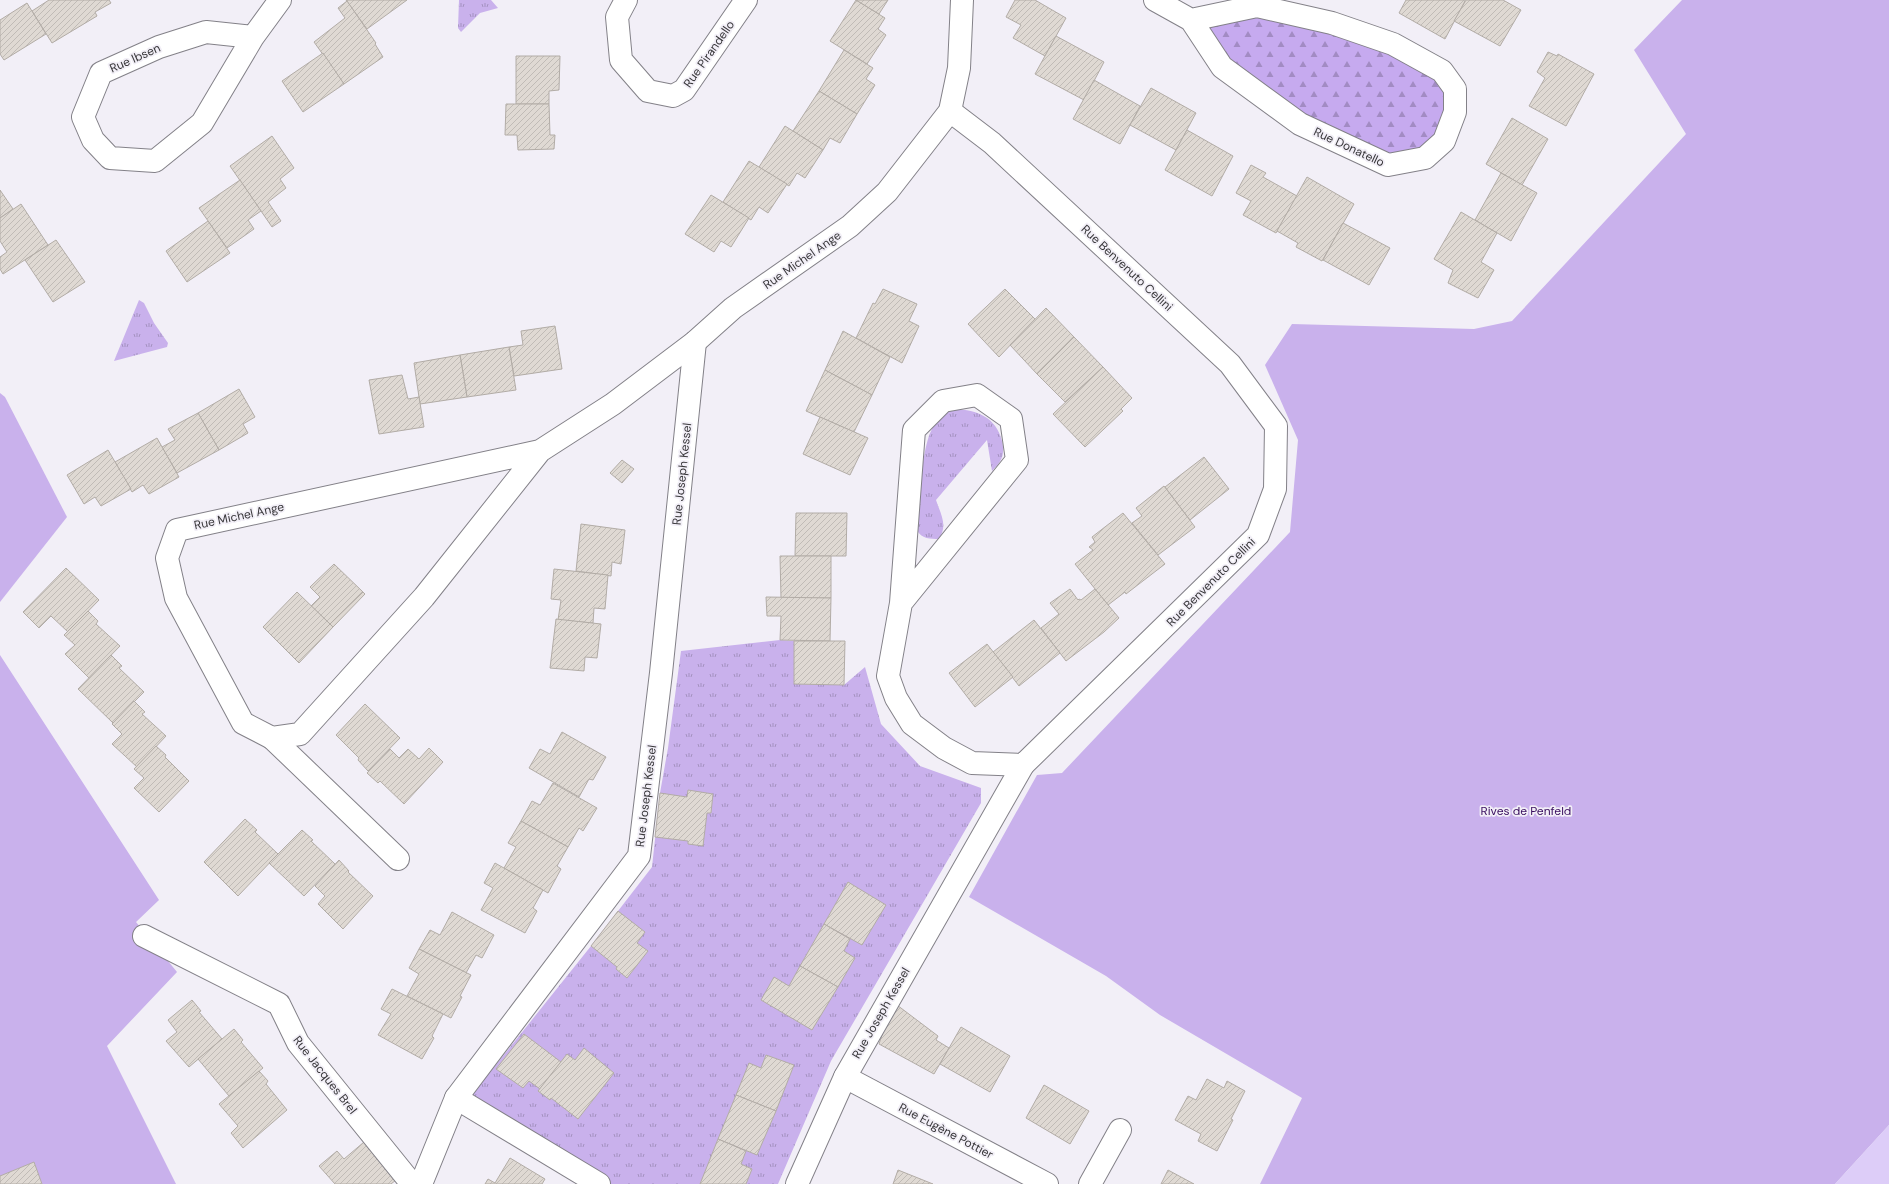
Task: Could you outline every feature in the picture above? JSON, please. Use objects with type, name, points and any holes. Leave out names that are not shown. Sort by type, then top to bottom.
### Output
[{"type":"street","name":"Rue Ibsen","points":[[253,37],[206,32],[159,47],[101,73],[83,117],[93,140],[110,158],[155,160],[202,123],[253,37],[280,0]]},
{"type":"street","name":"Rue Pirandello","points":[[626,0],[617,17],[621,60],[648,91],[672,96],[684,90],[746,0]]},
{"type":"street","name":"Rue Michel Ange","points":[[272,738],[300,734],[424,597],[540,451],[613,404],[695,342],[734,308],[850,226],[887,192],[950,110],[959,68],[962,0]]},
{"type":"street","name":"Rue Donatello","points":[[1155,0],[1191,20],[1222,67],[1300,124],[1388,165],[1424,158],[1444,141],[1455,112],[1455,88],[1442,71],[1393,44],[1332,23],[1257,6],[1191,20]]},
{"type":"street","name":"Rue Benvenuto Cellini","points":[[950,110],[992,143],[1230,364],[1276,426],[1275,489],[1258,535],[1023,765]]},
{"type":"street","name":"Rue Joseph Kessel","points":[[421,1184],[456,1098],[639,856],[661,673],[695,342]]},
{"type":"street","points":[[901,603],[1017,460],[1011,419],[977,395],[943,401],[914,430],[901,603],[888,676],[896,698],[912,724],[944,748],[972,763],[1023,765]]},
{"type":"street","name":"Rue Michel Ange","points":[[398,859],[272,738],[243,723],[176,598],[167,558],[176,530],[540,451]]},
{"type":"street","name":"Rue Joseph Kessel","points":[[797,1184],[845,1078],[1023,765]]},
{"type":"street","name":"Rue Jacques Brel","points":[[144,936],[279,1004],[298,1043],[412,1184]]},
{"type":"street","name":"Rue Eugène Pottier","points":[[845,1078],[1047,1184]]},
{"type":"street","points":[[456,1098],[599,1184]]},
{"type":"street","points":[[1090,1184],[1120,1130]]},
{"type":"green space","points":[[459,0],[491,0],[498,8],[480,13],[461,32],[458,28]]},
{"type":"green space","name":"Rives de Penfeld","points":[[1682,0],[1889,0],[1889,1125],[1835,1184],[1260,1184],[1302,1098],[1160,1015],[1106,976],[969,897],[1037,775],[1062,773],[1290,532],[1298,440],[1265,365],[1292,324],[1474,329],[1512,321],[1686,134],[1634,50]]},
{"type":"green space","points":[[1257,6],[1332,23],[1455,89],[1444,141],[1388,165],[1222,67],[1191,20]]},
{"type":"green space","points":[[139,300],[144,303],[154,323],[168,343],[167,347],[114,361]]},
{"type":"green space","points":[[0,393],[5,397],[67,517],[0,602]]},
{"type":"green space","points":[[955,409],[978,413],[990,421],[999,433],[1003,446],[1003,454],[1002,458],[992,471],[987,440],[936,500],[942,515],[943,529],[939,539],[930,539],[921,535],[917,530],[925,450],[928,438],[936,422],[945,414]]},
{"type":"green space","points":[[780,640],[794,641],[795,684],[844,685],[865,667],[881,724],[920,766],[981,788],[981,803],[831,1061],[778,1184],[599,1184],[471,1096],[652,867],[660,793],[668,748],[681,651]]},
{"type":"green space","points":[[0,655],[159,900],[136,922],[177,972],[107,1046],[176,1184],[0,1184]]},
{"type":"shaded area","points":[[1889,1125],[1889,1184],[1835,1184]]},
{"type":"building","points":[[49,0],[109,0],[111,3],[95,12],[97,16],[52,43],[32,11]]},
{"type":"building","points":[[346,0],[407,0],[367,29]]},
{"type":"building","points":[[856,0],[885,18],[878,29],[886,35],[867,64],[830,41]]},
{"type":"building","points":[[856,0],[888,0],[879,14]]},
{"type":"building","points":[[1015,0],[1035,0],[1066,18],[1045,56],[1013,38],[1021,25],[1006,17]]},
{"type":"building","points":[[1406,0],[1465,1],[1445,39],[1399,13]]},
{"type":"building","points":[[1466,0],[1503,0],[1521,10],[1500,46],[1454,21]]},
{"type":"building","points":[[347,1],[376,43],[375,44],[383,57],[344,84],[314,42],[345,18],[338,8]]},
{"type":"building","points":[[27,3],[46,34],[4,60],[0,54],[0,20]]},
{"type":"building","points":[[1056,36],[1104,62],[1084,100],[1035,74]]},
{"type":"building","points":[[844,50],[873,68],[866,79],[875,85],[857,114],[819,91]]},
{"type":"building","points":[[1548,52],[1557,56],[1558,54],[1594,74],[1566,126],[1529,106],[1545,78],[1537,72]]},
{"type":"building","points":[[323,53],[344,84],[303,112],[282,81]]},
{"type":"building","points":[[516,56],[560,56],[559,90],[549,91],[549,104],[516,104]]},
{"type":"building","points":[[1094,80],[1140,106],[1120,144],[1073,119]]},
{"type":"building","points":[[1151,88],[1196,113],[1176,150],[1130,125]]},
{"type":"building","points":[[819,91],[857,114],[840,143],[830,138],[823,150],[793,131]]},
{"type":"building","points":[[506,104],[549,104],[550,135],[555,135],[554,149],[518,150],[517,135],[505,135]]},
{"type":"building","points":[[1512,118],[1548,139],[1522,185],[1486,164]]},
{"type":"building","points":[[785,126],[823,150],[805,178],[797,173],[789,186],[759,167]]},
{"type":"building","points":[[1187,130],[1233,156],[1212,196],[1165,170]]},
{"type":"building","points":[[272,136],[294,168],[280,179],[286,188],[268,202],[281,221],[272,227],[230,166]]},
{"type":"building","points":[[749,161],[787,184],[768,213],[759,207],[751,220],[723,202]]},
{"type":"building","points":[[1251,165],[1266,173],[1263,177],[1297,196],[1276,233],[1243,215],[1251,201],[1236,193]]},
{"type":"building","points":[[1501,173],[1537,193],[1511,241],[1475,220]]},
{"type":"building","points":[[1307,177],[1354,204],[1322,261],[1296,247],[1298,243],[1277,231]]},
{"type":"building","points":[[240,180],[261,211],[248,220],[254,229],[227,248],[199,208]]},
{"type":"building","points":[[0,190],[13,209],[0,218]]},
{"type":"building","points":[[711,195],[749,218],[731,247],[721,241],[714,252],[685,234]]},
{"type":"building","points":[[21,204],[48,245],[3,274],[0,269],[0,257],[7,252],[0,241],[0,218]]},
{"type":"building","points":[[1461,212],[1497,233],[1481,262],[1494,270],[1478,298],[1448,283],[1453,270],[1434,259]]},
{"type":"building","points":[[208,221],[230,253],[187,282],[166,251]]},
{"type":"building","points":[[1343,223],[1390,248],[1369,285],[1323,260]]},
{"type":"building","points":[[56,240],[85,282],[53,302],[25,260]]},
{"type":"building","points":[[883,289],[917,304],[909,321],[919,326],[902,363],[856,338],[873,303],[875,304]]},
{"type":"building","points":[[1005,289],[1035,319],[999,357],[968,324]]},
{"type":"building","points":[[1046,308],[1074,337],[1037,374],[1010,345]]},
{"type":"building","points":[[555,326],[562,369],[514,376],[509,347],[523,345],[521,331]]},
{"type":"building","points":[[843,331],[890,357],[872,395],[825,370]]},
{"type":"building","points":[[1074,337],[1103,367],[1065,402],[1037,374]]},
{"type":"building","points":[[509,347],[516,390],[467,397],[460,355]]},
{"type":"building","points":[[460,355],[467,397],[420,404],[414,363]]},
{"type":"building","points":[[1103,367],[1132,398],[1121,409],[1123,411],[1085,447],[1053,414]]},
{"type":"building","points":[[825,370],[872,395],[854,432],[806,411]]},
{"type":"building","points":[[402,375],[408,399],[419,397],[424,427],[379,434],[369,380]]},
{"type":"building","points":[[239,389],[255,417],[243,424],[248,433],[219,450],[198,413]]},
{"type":"building","points":[[198,413],[219,450],[177,473],[162,447],[175,440],[168,429]]},
{"type":"building","points":[[820,417],[868,438],[850,475],[803,454]]},
{"type":"building","points":[[157,438],[179,477],[149,494],[143,485],[132,492],[115,462]]},
{"type":"building","points":[[108,450],[131,489],[101,506],[95,497],[84,504],[67,475]]},
{"type":"building","points":[[1204,457],[1229,489],[1190,520],[1165,487]]},
{"type":"building","points":[[622,460],[634,469],[622,483],[610,473]]},
{"type":"building","points":[[1164,486],[1195,527],[1158,555],[1132,523],[1142,516],[1136,508]]},
{"type":"building","points":[[796,513],[847,513],[846,556],[795,556]]},
{"type":"building","points":[[1123,513],[1165,564],[1126,594],[1125,592],[1108,605],[1075,564],[1093,550],[1089,547],[1095,542],[1092,537]]},
{"type":"building","points":[[581,524],[625,530],[621,564],[612,562],[611,576],[576,571]]},
{"type":"building","points":[[780,556],[831,556],[831,598],[781,598]]},
{"type":"building","points":[[334,564],[363,592],[330,624],[311,606],[320,597],[310,587]]},
{"type":"building","points":[[66,568],[99,600],[68,632],[51,616],[39,628],[23,612]]},
{"type":"building","points":[[554,569],[608,575],[605,609],[594,608],[593,623],[558,620],[561,600],[551,599]]},
{"type":"building","points":[[1070,589],[1078,600],[1081,600],[1095,589],[1119,618],[1104,632],[1066,661],[1041,628],[1059,614],[1050,603]]},
{"type":"building","points":[[297,592],[330,624],[295,659],[263,627]]},
{"type":"building","points":[[363,592],[365,594],[333,627],[330,624]]},
{"type":"building","points":[[766,597],[831,598],[830,641],[780,640],[781,616],[767,616]]},
{"type":"building","points":[[88,611],[98,621],[96,624],[120,646],[89,678],[65,654],[75,645],[64,635]]},
{"type":"building","points":[[556,619],[601,624],[597,658],[585,657],[584,671],[550,668]]},
{"type":"building","points":[[1034,620],[1060,653],[1019,686],[993,652]]},
{"type":"building","points":[[330,624],[333,627],[299,663],[295,659]]},
{"type":"building","points":[[794,641],[845,641],[844,685],[794,684]]},
{"type":"building","points":[[987,644],[1013,677],[975,707],[949,673]]},
{"type":"building","points":[[111,655],[122,666],[119,668],[144,692],[113,723],[78,689]]},
{"type":"building","points":[[134,701],[145,712],[142,714],[166,736],[137,767],[112,744],[122,734],[112,724]]},
{"type":"building","points":[[365,704],[400,738],[368,771],[358,760],[359,758],[336,735]]},
{"type":"building","points":[[562,732],[606,757],[593,780],[589,779],[579,797],[529,768],[540,749],[550,754]]},
{"type":"building","points":[[156,746],[189,781],[159,812],[134,788],[144,778],[134,769]]},
{"type":"building","points":[[429,748],[443,762],[404,804],[380,781],[378,783],[367,773],[390,749],[399,758],[408,749],[419,759]]},
{"type":"building","points":[[553,783],[597,808],[583,831],[579,828],[568,847],[521,821],[532,801],[540,805]]},
{"type":"building","points":[[688,790],[713,794],[711,813],[707,813],[703,846],[688,844],[688,841],[655,837],[660,793],[687,797]]},
{"type":"building","points":[[245,819],[257,830],[255,832],[278,854],[238,896],[204,862]]},
{"type":"building","points":[[521,821],[568,847],[557,866],[561,869],[548,893],[504,868],[516,847],[508,843]]},
{"type":"building","points":[[302,830],[313,840],[311,841],[335,864],[304,896],[269,863]]},
{"type":"building","points":[[339,860],[349,871],[348,872],[373,896],[343,929],[318,904],[325,896],[315,886]]},
{"type":"building","points":[[495,863],[543,890],[533,908],[537,911],[525,933],[481,910],[493,888],[484,883]]},
{"type":"building","points":[[848,882],[886,905],[862,945],[824,924]]},
{"type":"building","points":[[618,911],[645,932],[637,943],[648,951],[627,978],[616,969],[617,967],[591,946]]},
{"type":"building","points":[[452,912],[494,935],[482,958],[476,955],[466,973],[419,949],[430,930],[440,935]]},
{"type":"building","points":[[824,924],[850,939],[844,951],[855,958],[838,987],[800,966]]},
{"type":"building","points":[[419,949],[471,975],[451,1018],[407,996],[419,974],[409,968]]},
{"type":"building","points":[[800,966],[838,987],[812,1030],[761,1000],[774,977],[789,986]]},
{"type":"building","points":[[392,989],[443,1014],[432,1036],[434,1038],[422,1059],[378,1035],[391,1014],[381,1009]]},
{"type":"building","points":[[192,1000],[201,1011],[199,1012],[222,1039],[189,1067],[166,1041],[177,1032],[168,1020]]},
{"type":"building","points":[[893,1002],[938,1036],[936,1040],[949,1048],[934,1074],[879,1044]]},
{"type":"building","points":[[961,1027],[1010,1056],[990,1092],[940,1064]]},
{"type":"building","points":[[234,1029],[243,1040],[241,1042],[263,1068],[229,1096],[198,1059]]},
{"type":"building","points":[[524,1034],[561,1062],[540,1089],[529,1081],[523,1088],[496,1069]]},
{"type":"building","points":[[584,1048],[614,1073],[578,1119],[551,1098],[550,1100],[538,1091],[567,1054],[575,1060]]},
{"type":"building","points":[[766,1055],[794,1065],[776,1111],[736,1095],[749,1063],[761,1068]]},
{"type":"building","points":[[259,1071],[268,1081],[266,1084],[287,1110],[243,1148],[231,1133],[238,1126],[219,1104]]},
{"type":"building","points":[[1207,1079],[1224,1088],[1227,1081],[1245,1091],[1231,1119],[1233,1120],[1217,1151],[1198,1141],[1201,1134],[1175,1120],[1188,1096],[1196,1100]]},
{"type":"building","points":[[1044,1085],[1089,1111],[1070,1144],[1026,1118]]},
{"type":"building","points":[[736,1095],[776,1111],[757,1155],[718,1139]]},
{"type":"building","points":[[718,1139],[746,1151],[741,1164],[752,1169],[746,1184],[700,1184]]},
{"type":"building","points":[[364,1142],[396,1180],[391,1184],[335,1184],[319,1166],[337,1151],[344,1159]]},
{"type":"building","points":[[510,1158],[545,1179],[542,1184],[485,1184],[488,1179],[495,1183]]},
{"type":"building","points":[[34,1162],[42,1184],[0,1184],[0,1176]]},
{"type":"building","points":[[898,1170],[933,1184],[893,1184]]},
{"type":"building","points":[[1168,1170],[1194,1184],[1161,1184]]}]
